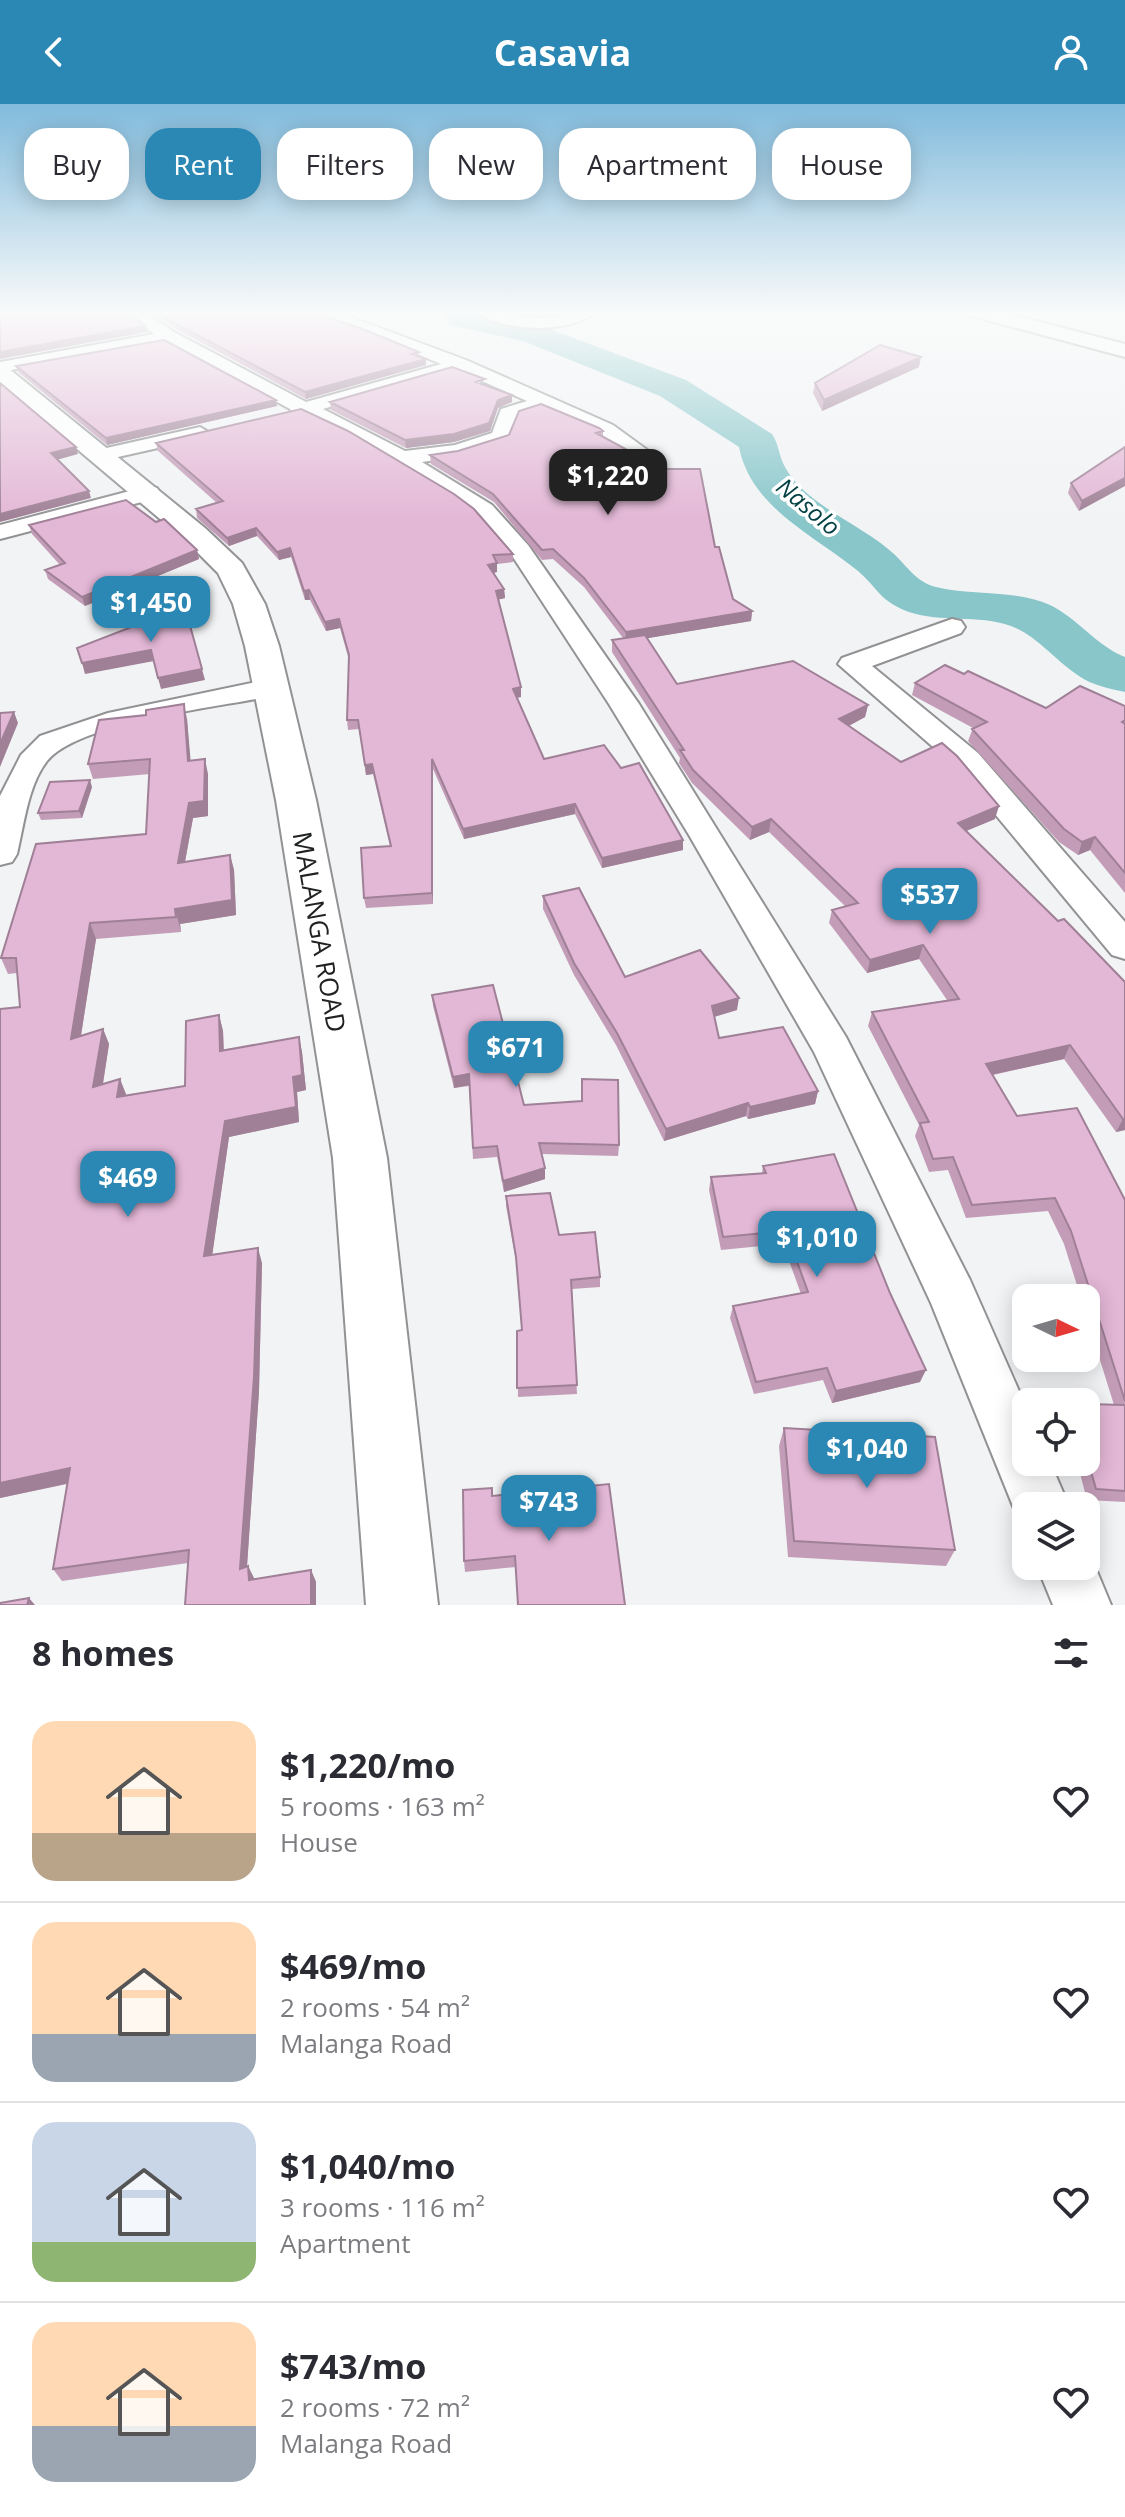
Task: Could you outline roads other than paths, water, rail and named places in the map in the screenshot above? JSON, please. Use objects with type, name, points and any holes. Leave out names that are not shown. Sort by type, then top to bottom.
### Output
[{"type":"street","name":"MALANGA ROAD","points":[[13,381],[149,493],[231,569],[249,604],[262,646],[296,800],[360,1158],[402,1605]]},
{"type":"street","points":[[240,381],[289,412],[357,432],[464,495],[484,510],[520,550],[624,704],[832,1048],[953,1296],[1035,1492]]},
{"type":"street","points":[[289,412],[399,381]]},
{"type":"street","points":[[498,381],[606,429],[650,461]]},
{"type":"street","points":[[401,458],[458,451],[501,437],[508,413],[545,402]]},
{"type":"street","points":[[100,455],[214,429]]},
{"type":"street","points":[[0,532],[149,493]]},
{"type":"street","points":[[952,627],[852,664],[967,760],[1125,946]]},
{"type":"street","points":[[0,854],[6,810],[35,756],[46,745],[79,729],[270,688]]},
{"type":"street","points":[[1072,1580],[1082,1605]]},
{"type":"waterway","name":"Nasolo","points":[[655,381],[673,388],[758,442],[764,469],[780,489],[800,508],[877,563],[896,586],[926,601],[991,606],[1032,616],[1101,667],[1125,676]]}]
